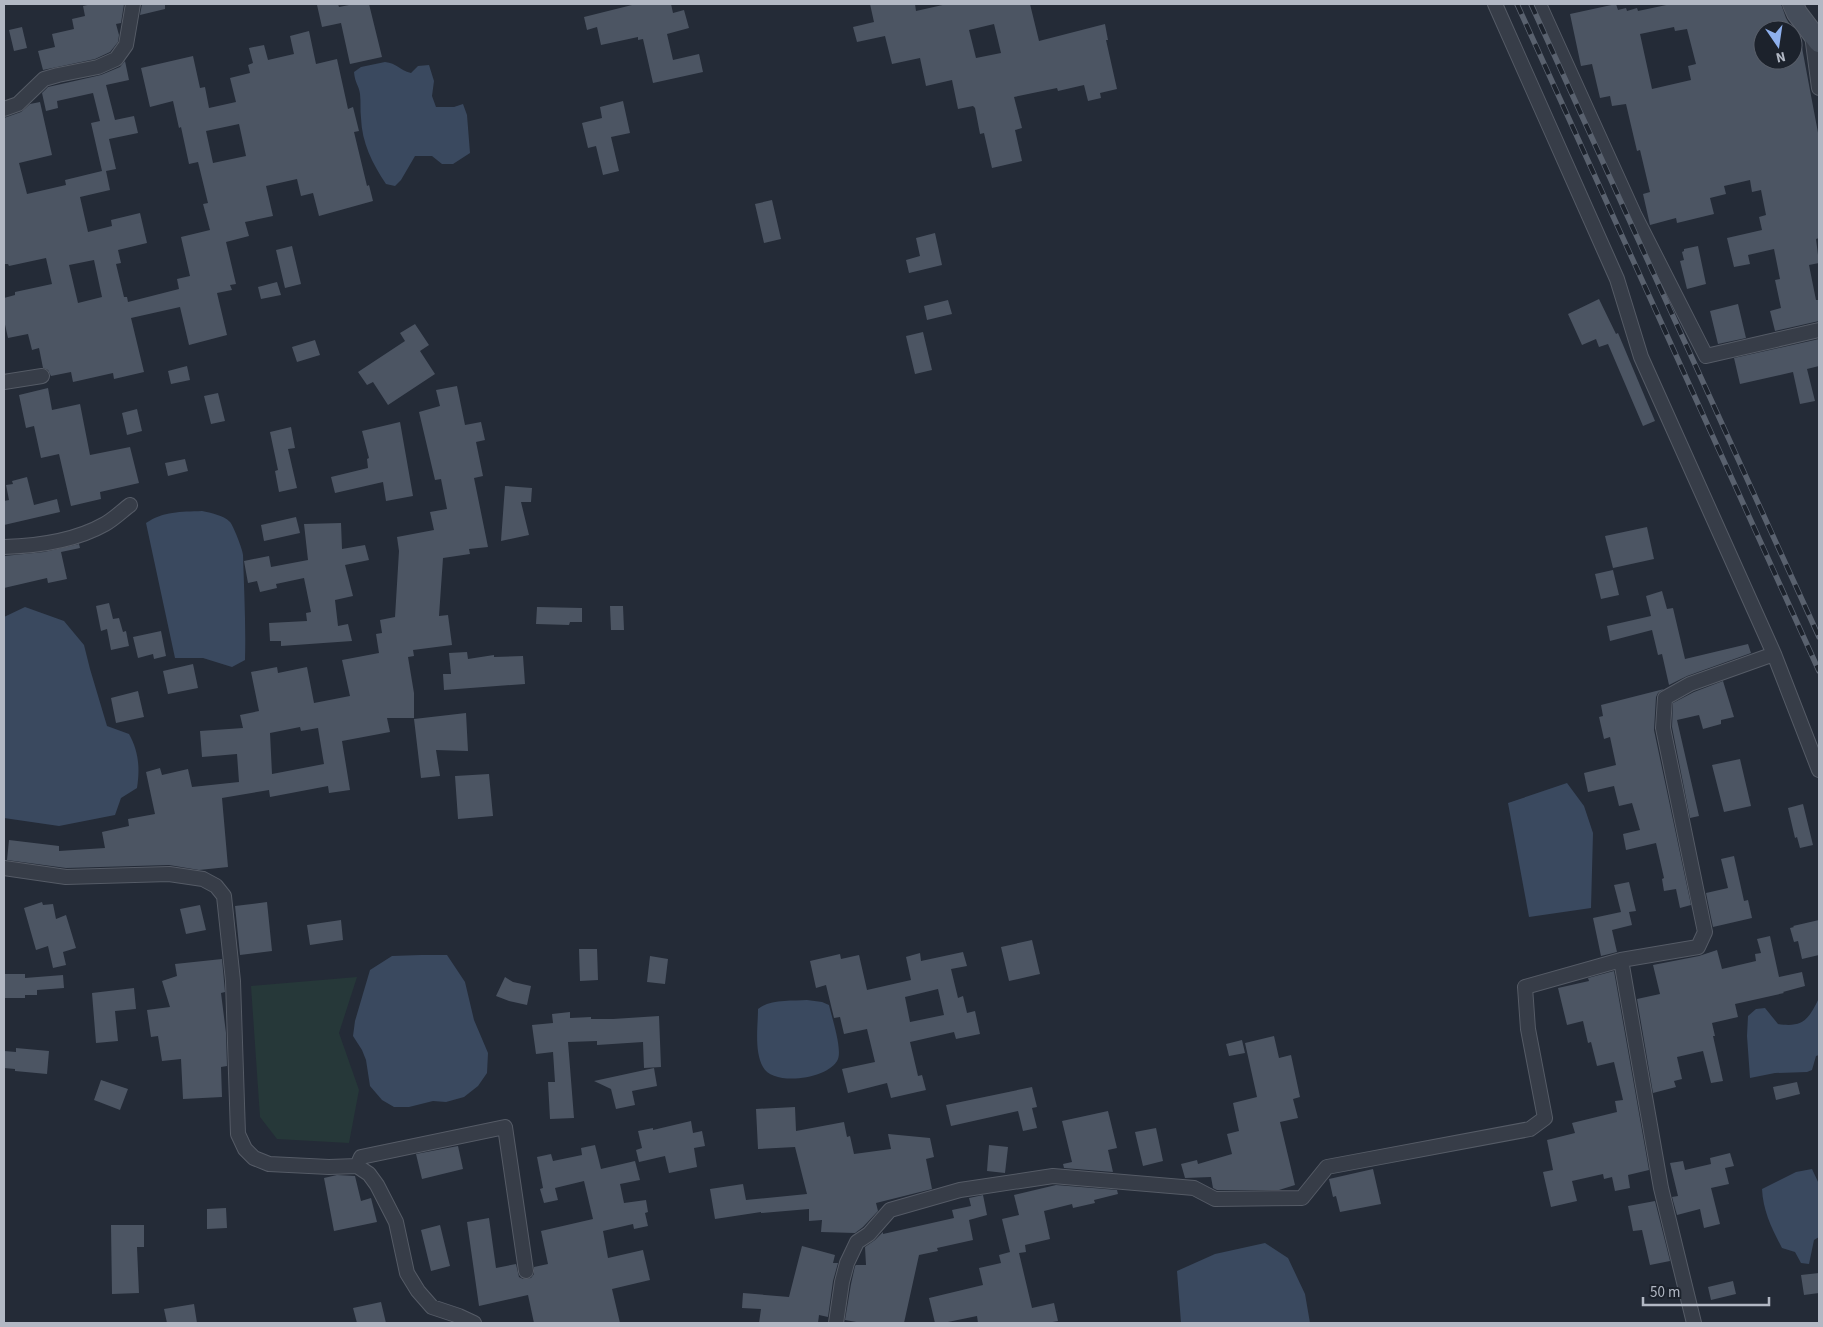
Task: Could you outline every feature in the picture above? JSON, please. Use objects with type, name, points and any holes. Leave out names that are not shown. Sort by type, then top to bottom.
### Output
[{"type":"main road","points":[[1793,4],[1797,13],[1816,38]]},
{"type":"street","points":[[4,109],[18,104],[44,79],[98,67],[116,59],[126,45],[133,4]]},
{"type":"street","points":[[1495,4],[1617,279],[1641,358],[1774,654],[1819,770]]},
{"type":"street","points":[[1539,4],[1634,214],[1706,356],[1819,330]]},
{"type":"street","points":[[1816,38],[1819,88]]},
{"type":"street","points":[[4,382],[42,376]]},
{"type":"street","points":[[4,547],[50,543],[82,535],[106,523],[130,505]]},
{"type":"street","points":[[836,1323],[842,1282],[847,1263],[857,1242],[869,1234],[890,1210],[960,1190],[1053,1176],[1194,1188],[1215,1199],[1302,1198],[1327,1167],[1530,1130],[1545,1118],[1528,1029],[1525,987],[1621,960],[1698,947],[1705,932],[1663,728],[1665,698],[1690,684],[1774,654]]},
{"type":"street","points":[[4,868],[66,877],[169,874],[203,879],[216,886],[224,896],[233,981],[238,1134],[245,1149],[254,1158],[269,1164],[357,1166],[370,1174],[378,1184],[396,1222],[407,1273],[418,1291],[432,1307],[474,1323]]},
{"type":"street","points":[[1621,960],[1661,1188],[1694,1323]]},
{"type":"street","points":[[357,1166],[361,1157],[505,1128],[526,1271]]},
{"type":"shaded area","points":[[357,977],[339,1033],[359,1090],[349,1143],[277,1139],[260,1117],[251,986]]},
{"type":"water","points":[[385,62],[411,73],[418,66],[429,65],[434,81],[432,96],[436,107],[454,107],[463,104],[467,115],[470,153],[453,164],[442,164],[432,156],[415,156],[401,180],[395,186],[386,184],[372,160],[363,136],[360,94],[354,72],[361,67]]},
{"type":"water","points":[[202,511],[220,516],[230,522],[243,552],[245,660],[232,667],[203,658],[175,658],[146,523],[166,514]]},
{"type":"water","points":[[25,607],[64,621],[84,645],[107,726],[129,734],[135,747],[138,761],[137,788],[121,798],[115,815],[59,826],[4,818],[4,617]]},
{"type":"water","points":[[1567,783],[1584,806],[1593,833],[1591,908],[1529,917],[1508,803]]},
{"type":"water","points":[[447,955],[465,982],[474,1020],[488,1053],[487,1073],[478,1086],[464,1097],[446,1102],[433,1101],[409,1107],[394,1107],[382,1100],[370,1086],[366,1060],[353,1036],[355,1021],[370,970],[392,956]]},
{"type":"water","points":[[1819,998],[1819,1055],[1816,1056],[1812,1070],[1807,1072],[1775,1073],[1750,1078],[1747,1036],[1748,1016],[1756,1009],[1765,1008],[1778,1024],[1794,1025],[1808,1017]]},
{"type":"water","points":[[807,1000],[829,1005],[838,1041],[838,1059],[833,1066],[813,1076],[789,1079],[769,1073],[763,1067],[758,1054],[758,1009],[775,1002]]},
{"type":"water","points":[[1812,1169],[1819,1184],[1819,1237],[1814,1240],[1809,1264],[1801,1263],[1795,1252],[1782,1248],[1766,1212],[1762,1189],[1796,1172]]},
{"type":"water","points":[[1265,1243],[1288,1258],[1305,1294],[1310,1323],[1181,1323],[1177,1271],[1215,1254]]},
{"type":"building","points":[[92,4],[124,4],[121,23],[116,24],[119,35],[118,42],[110,52],[95,59],[43,70],[38,51],[55,47],[52,34],[74,29],[72,19],[85,16],[83,6]]},
{"type":"building","points":[[142,4],[165,4],[165,9],[140,15]]},
{"type":"building","points":[[338,4],[339,7],[369,4],[382,57],[350,64],[341,23],[322,27],[317,5]]},
{"type":"building","points":[[636,4],[671,4],[673,13],[684,10],[689,28],[667,34],[673,60],[699,54],[703,72],[653,83],[643,39],[638,40],[638,37],[601,45],[597,27],[587,30],[584,17]]},
{"type":"building","points":[[870,4],[915,4],[916,11],[947,4],[1030,4],[1039,41],[1105,24],[1108,40],[1106,40],[1117,89],[1100,93],[1101,98],[1088,101],[1084,85],[1058,91],[1057,88],[1014,97],[1022,128],[1015,130],[1022,161],[992,168],[984,133],[980,134],[975,108],[973,106],[958,109],[952,80],[926,86],[920,58],[892,64],[885,36],[857,42],[853,27],[874,22]],"holes":[[[994,24],[1001,53],[976,58],[969,30]]]},
{"type":"building","points":[[1616,4],[1618,10],[1626,8],[1627,11],[1637,8],[1638,11],[1671,4],[1781,4],[1787,20],[1753,20],[1753,70],[1803,70],[1803,53],[1819,138],[1819,238],[1816,239],[1819,263],[1809,265],[1816,300],[1819,300],[1819,321],[1775,331],[1770,311],[1781,308],[1775,280],[1780,279],[1774,249],[1748,255],[1750,264],[1734,267],[1727,238],[1762,230],[1759,217],[1766,215],[1761,190],[1752,192],[1750,180],[1724,186],[1726,194],[1710,198],[1714,214],[1677,223],[1676,218],[1650,225],[1643,194],[1650,192],[1640,150],[1637,151],[1626,104],[1612,106],[1610,96],[1600,98],[1592,64],[1581,66],[1570,14]],"holes":[[[1674,27],[1675,31],[1687,29],[1696,64],[1688,66],[1691,80],[1652,89],[1640,34]]]},
{"type":"building","points":[[22,27],[27,48],[14,51],[9,30]]},
{"type":"building","points":[[309,31],[316,64],[337,59],[348,109],[353,107],[359,131],[354,132],[367,186],[369,185],[373,201],[319,216],[313,193],[301,196],[297,179],[266,186],[273,216],[245,222],[249,236],[226,242],[236,284],[230,285],[232,290],[217,293],[227,335],[189,345],[180,307],[131,318],[144,372],[114,379],[113,373],[73,382],[71,372],[51,376],[48,370],[43,368],[39,348],[32,350],[28,334],[8,338],[4,320],[4,298],[15,295],[15,292],[52,284],[46,258],[9,266],[4,264],[4,118],[21,112],[30,104],[40,102],[52,155],[19,163],[27,194],[66,185],[65,180],[102,171],[91,123],[100,121],[93,93],[57,101],[58,108],[46,111],[42,93],[48,87],[101,75],[120,67],[125,61],[129,80],[106,85],[115,120],[134,116],[138,133],[109,139],[116,169],[106,171],[110,190],[80,197],[88,232],[112,226],[111,220],[140,213],[147,243],[118,250],[121,263],[116,264],[124,297],[127,297],[128,302],[179,289],[177,279],[190,276],[181,237],[210,230],[203,204],[208,203],[198,162],[189,164],[173,101],[150,107],[141,68],[193,56],[200,88],[205,87],[209,108],[236,102],[230,78],[250,73],[248,65],[253,63],[249,48],[264,45],[268,60],[294,54],[290,36]],"holes":[[[239,124],[246,156],[213,163],[206,131]],[[94,260],[102,297],[78,303],[69,265]]]},
{"type":"building","points":[[623,101],[630,133],[611,137],[619,171],[603,175],[596,146],[588,148],[582,123],[602,118],[600,107]]},
{"type":"building","points":[[772,200],[781,239],[764,243],[755,204]]},
{"type":"building","points":[[935,233],[942,265],[909,273],[906,260],[920,256],[916,238]]},
{"type":"building","points":[[292,246],[301,284],[285,288],[276,250]]},
{"type":"building","points":[[1698,246],[1706,284],[1687,289],[1680,261],[1684,260],[1682,252],[1684,249]]},
{"type":"building","points":[[277,282],[281,295],[261,299],[258,287]]},
{"type":"building","points":[[1599,299],[1616,334],[1618,333],[1655,421],[1643,426],[1608,344],[1599,347],[1596,339],[1582,345],[1568,314]]},
{"type":"building","points":[[948,300],[952,314],[927,320],[924,306]]},
{"type":"building","points":[[1738,304],[1746,338],[1718,344],[1710,311]]},
{"type":"building","points":[[415,324],[429,345],[420,351],[435,374],[388,405],[373,382],[367,385],[358,372],[405,341],[400,333]]},
{"type":"building","points":[[923,332],[932,370],[915,374],[906,336]]},
{"type":"building","points":[[1819,339],[1819,366],[1807,369],[1815,401],[1800,404],[1793,372],[1740,384],[1734,358]]},
{"type":"building","points":[[315,340],[320,355],[297,362],[292,347]]},
{"type":"building","points":[[187,366],[190,380],[171,384],[168,371]]},
{"type":"building","points":[[457,386],[465,425],[481,422],[485,440],[476,442],[483,476],[474,478],[488,547],[469,549],[470,554],[443,558],[439,616],[448,615],[452,645],[413,650],[414,656],[408,657],[414,693],[414,718],[387,718],[390,732],[342,741],[350,790],[329,793],[328,786],[270,797],[269,790],[222,798],[228,867],[199,870],[169,865],[66,868],[7,860],[9,840],[59,846],[59,851],[105,848],[102,832],[129,826],[128,819],[155,814],[146,772],[160,768],[162,775],[188,769],[192,787],[239,782],[237,754],[202,757],[200,731],[243,728],[240,715],[259,711],[251,672],[277,667],[278,673],[307,667],[314,703],[350,696],[342,660],[379,653],[376,634],[382,633],[380,620],[395,617],[399,551],[397,537],[434,530],[430,512],[447,509],[441,479],[435,480],[419,412],[440,406],[436,390]],"holes":[[[300,727],[301,731],[318,728],[324,764],[272,774],[270,733]]]},
{"type":"building","points":[[48,388],[52,410],[80,404],[90,455],[130,447],[139,483],[100,492],[101,499],[71,506],[59,454],[41,458],[34,426],[26,428],[19,395]]},
{"type":"building","points":[[218,393],[225,421],[211,424],[204,396]]},
{"type":"building","points":[[137,409],[142,431],[127,435],[122,413]]},
{"type":"building","points":[[400,422],[413,496],[386,501],[383,482],[335,493],[331,477],[368,468],[367,459],[369,458],[362,431]]},
{"type":"building","points":[[291,427],[295,448],[288,449],[297,488],[279,492],[275,471],[278,470],[270,432]]},
{"type":"building","points":[[185,459],[188,471],[168,476],[165,463]]},
{"type":"building","points":[[27,477],[34,505],[57,499],[60,512],[4,525],[4,501],[9,500],[6,485],[13,484],[12,481]]},
{"type":"building","points":[[505,486],[532,488],[531,502],[521,502],[529,535],[501,541]]},
{"type":"building","points":[[296,517],[300,533],[264,541],[261,525]]},
{"type":"building","points":[[341,523],[342,549],[365,545],[369,560],[345,565],[353,596],[335,600],[338,626],[348,624],[352,641],[281,646],[281,641],[270,641],[269,623],[307,621],[306,613],[311,612],[304,578],[276,584],[277,588],[260,592],[257,581],[248,583],[244,561],[269,556],[271,567],[308,560],[304,524]]},
{"type":"building","points":[[1647,527],[1654,559],[1613,568],[1605,536]]},
{"type":"building","points":[[79,544],[80,548],[61,552],[67,579],[48,583],[47,578],[4,588],[4,556],[44,552]]},
{"type":"building","points":[[1613,570],[1619,595],[1601,599],[1595,574]]},
{"type":"building","points":[[1662,591],[1667,609],[1673,608],[1685,659],[1748,644],[1751,653],[1687,676],[1669,685],[1662,654],[1658,655],[1652,630],[1610,641],[1607,626],[1651,616],[1646,596]]},
{"type":"building","points":[[109,603],[113,619],[119,618],[123,632],[126,631],[129,646],[111,650],[107,629],[101,631],[96,606]]},
{"type":"building","points":[[610,606],[623,606],[624,630],[611,630]]},
{"type":"building","points":[[537,607],[582,608],[582,622],[570,622],[569,625],[536,624]]},
{"type":"building","points":[[161,631],[166,656],[154,659],[153,654],[138,658],[133,637]]},
{"type":"building","points":[[467,652],[468,659],[494,655],[494,657],[523,656],[525,684],[444,690],[443,674],[451,674],[449,653]]},
{"type":"building","points":[[193,664],[198,688],[168,694],[163,671]]},
{"type":"building","points":[[1723,681],[1734,717],[1721,720],[1721,724],[1703,729],[1699,715],[1677,720],[1699,816],[1690,818],[1672,727],[1673,703],[1694,692]]},
{"type":"building","points":[[1664,689],[1656,697],[1654,730],[1691,905],[1680,908],[1676,889],[1664,891],[1662,879],[1664,878],[1656,843],[1626,850],[1623,834],[1640,830],[1632,803],[1619,806],[1614,786],[1588,792],[1584,773],[1616,765],[1610,737],[1604,739],[1599,717],[1603,716],[1601,705]]},
{"type":"building","points":[[138,691],[144,717],[116,723],[111,698]]},
{"type":"building","points":[[466,713],[468,751],[436,750],[440,776],[421,778],[414,719]]},
{"type":"building","points":[[1740,759],[1751,806],[1724,812],[1712,765]]},
{"type":"building","points":[[489,774],[493,816],[458,819],[455,776]]},
{"type":"building","points":[[1803,804],[1813,845],[1800,848],[1797,837],[1795,838],[1788,808]]},
{"type":"building","points":[[1734,856],[1744,901],[1748,900],[1752,918],[1713,927],[1706,893],[1728,888],[1721,859]]},
{"type":"building","points":[[1629,882],[1636,911],[1629,912],[1632,925],[1612,930],[1617,952],[1601,956],[1593,918],[1621,912],[1614,885]]},
{"type":"building","points":[[42,902],[43,905],[53,904],[56,919],[66,915],[76,948],[63,952],[66,965],[53,968],[48,946],[36,950],[24,908]]},
{"type":"building","points":[[267,902],[272,951],[240,955],[235,906]]},
{"type":"building","points":[[200,905],[206,930],[186,934],[180,909]]},
{"type":"building","points":[[341,920],[343,940],[310,945],[307,925]]},
{"type":"building","points":[[1819,920],[1819,955],[1802,959],[1798,941],[1794,942],[1790,928]]},
{"type":"building","points":[[1770,936],[1779,977],[1802,972],[1805,986],[1784,993],[1735,1004],[1738,1017],[1712,1023],[1723,1081],[1711,1083],[1703,1051],[1677,1057],[1682,1079],[1674,1081],[1676,1087],[1653,1093],[1637,999],[1660,994],[1653,965],[1699,956],[1717,950],[1722,969],[1756,961],[1755,954],[1761,953],[1757,939]]},
{"type":"building","points":[[1032,940],[1040,974],[1009,981],[1001,947]]},
{"type":"building","points":[[579,949],[597,949],[598,980],[580,981]]},
{"type":"building","points":[[963,952],[967,966],[951,969],[958,998],[963,996],[967,1013],[975,1011],[980,1034],[956,1039],[954,1032],[910,1042],[918,1076],[922,1075],[926,1090],[891,1098],[887,1083],[848,1093],[842,1069],[875,1062],[867,1029],[844,1034],[840,1017],[834,1018],[826,985],[816,988],[810,961],[840,954],[841,959],[859,955],[867,990],[911,980],[906,957],[920,953],[921,961]],"holes":[[[938,989],[944,1015],[910,1022],[905,997]]]},
{"type":"building","points":[[650,956],[668,959],[665,984],[647,982]]},
{"type":"building","points":[[222,959],[225,992],[221,993],[226,1033],[227,1066],[221,1067],[222,1097],[183,1099],[181,1059],[162,1061],[158,1036],[151,1037],[147,1010],[170,1007],[162,981],[177,976],[175,964]]},
{"type":"building","points":[[1614,971],[1649,1170],[1628,1175],[1630,1188],[1615,1191],[1612,1177],[1604,1179],[1603,1174],[1572,1181],[1577,1201],[1551,1207],[1543,1172],[1553,1170],[1547,1140],[1575,1133],[1572,1123],[1617,1112],[1615,1101],[1623,1100],[1614,1062],[1597,1066],[1591,1042],[1588,1043],[1583,1021],[1567,1025],[1558,988],[1589,981],[1588,978]]},
{"type":"building","points":[[4,974],[25,974],[25,978],[63,975],[64,988],[37,990],[37,995],[25,995],[25,998],[4,998]]},
{"type":"building","points":[[505,977],[513,982],[531,986],[527,1005],[496,996]]},
{"type":"building","points":[[134,988],[136,1009],[115,1011],[118,1041],[96,1043],[92,993]]},
{"type":"building","points":[[570,1012],[570,1018],[591,1017],[591,1019],[659,1016],[661,1067],[644,1068],[643,1042],[597,1045],[597,1041],[568,1042],[574,1118],[550,1119],[548,1082],[555,1082],[553,1052],[536,1054],[532,1025],[553,1023],[552,1014]]},
{"type":"building","points":[[1274,1036],[1279,1058],[1291,1055],[1300,1097],[1293,1099],[1298,1118],[1280,1122],[1295,1185],[1279,1190],[1217,1190],[1213,1188],[1211,1177],[1185,1178],[1181,1164],[1197,1160],[1198,1164],[1232,1154],[1227,1134],[1239,1131],[1233,1103],[1257,1097],[1245,1043]]},
{"type":"building","points":[[1242,1040],[1245,1053],[1229,1056],[1226,1044]]},
{"type":"building","points":[[16,1048],[49,1051],[47,1074],[4,1068],[4,1051],[16,1052]]},
{"type":"building","points":[[654,1068],[657,1086],[632,1091],[635,1105],[616,1109],[611,1089],[594,1081]]},
{"type":"building","points":[[101,1080],[128,1089],[120,1110],[94,1100]]},
{"type":"building","points":[[1797,1082],[1800,1094],[1776,1100],[1773,1087]]},
{"type":"building","points":[[1032,1087],[1037,1107],[1032,1108],[1037,1128],[1023,1131],[1018,1111],[951,1126],[946,1105]]},
{"type":"building","points":[[795,1107],[796,1131],[844,1122],[847,1137],[850,1136],[854,1154],[891,1149],[888,1134],[930,1138],[934,1157],[926,1159],[932,1189],[876,1203],[878,1211],[855,1233],[821,1232],[822,1220],[809,1221],[809,1209],[761,1212],[715,1219],[710,1189],[743,1184],[746,1200],[807,1194],[795,1147],[758,1149],[756,1109]]},
{"type":"building","points":[[1108,1111],[1117,1148],[1108,1150],[1113,1172],[1064,1168],[1063,1164],[1072,1162],[1062,1121]]},
{"type":"building","points":[[691,1121],[693,1133],[702,1131],[705,1146],[694,1148],[697,1167],[669,1173],[665,1156],[639,1162],[636,1150],[642,1148],[638,1131],[653,1128],[653,1130]]},
{"type":"building","points":[[1156,1128],[1163,1161],[1143,1166],[1135,1132]]},
{"type":"building","points":[[595,1145],[601,1169],[635,1161],[640,1180],[620,1184],[624,1203],[646,1200],[648,1212],[645,1213],[648,1226],[634,1229],[633,1224],[603,1231],[608,1258],[643,1250],[650,1280],[612,1289],[620,1323],[534,1323],[528,1295],[479,1306],[467,1222],[489,1218],[496,1268],[516,1264],[519,1277],[523,1279],[531,1278],[534,1274],[534,1267],[548,1264],[541,1231],[593,1219],[584,1181],[555,1188],[558,1200],[544,1203],[540,1189],[543,1188],[537,1157],[551,1154],[553,1161],[582,1155],[581,1148]]},
{"type":"building","points":[[989,1145],[1008,1147],[1005,1173],[987,1171]]},
{"type":"building","points":[[458,1146],[463,1169],[422,1179],[416,1154]]},
{"type":"building","points":[[1730,1153],[1734,1166],[1725,1168],[1729,1184],[1711,1188],[1720,1224],[1704,1228],[1700,1209],[1677,1215],[1672,1197],[1678,1196],[1670,1163],[1683,1161],[1685,1170],[1711,1164],[1710,1158]]},
{"type":"building","points":[[1373,1169],[1381,1204],[1340,1212],[1336,1196],[1333,1197],[1329,1179]]},
{"type":"building","points":[[337,1175],[355,1176],[361,1201],[371,1198],[377,1222],[334,1231],[324,1178]]},
{"type":"building","points":[[1056,1185],[1117,1190],[1118,1194],[1094,1200],[1095,1203],[1073,1208],[1072,1204],[1044,1211],[1050,1239],[1025,1245],[1026,1252],[1019,1253],[1032,1308],[1054,1303],[1058,1321],[1047,1323],[978,1323],[977,1316],[935,1323],[929,1298],[983,1285],[979,1268],[1001,1263],[999,1255],[1010,1252],[1002,1219],[1019,1215],[1014,1195]]},
{"type":"building","points":[[983,1195],[987,1215],[969,1220],[973,1240],[937,1248],[938,1251],[919,1255],[904,1323],[862,1323],[845,1320],[855,1266],[866,1265],[865,1247],[883,1232],[883,1234],[954,1218],[952,1210],[971,1206],[969,1198]]},
{"type":"building","points":[[1655,1201],[1670,1261],[1650,1265],[1642,1230],[1633,1231],[1628,1206]]},
{"type":"building","points":[[226,1208],[227,1228],[207,1229],[207,1209]]},
{"type":"building","points":[[111,1225],[144,1225],[144,1247],[137,1247],[139,1293],[112,1294]]},
{"type":"building","points":[[440,1225],[450,1266],[431,1271],[421,1230]]},
{"type":"building","points":[[802,1246],[835,1255],[833,1263],[838,1263],[833,1281],[828,1317],[819,1315],[818,1323],[759,1323],[761,1309],[742,1308],[743,1293],[789,1297]]},
{"type":"building","points":[[1819,1273],[1819,1293],[1804,1295],[1801,1275]]},
{"type":"building","points":[[1733,1281],[1736,1294],[1711,1300],[1708,1287]]},
{"type":"building","points":[[381,1302],[386,1323],[357,1323],[353,1308]]},
{"type":"building","points":[[194,1304],[197,1323],[167,1323],[164,1309]]},
{"type":"railway","points":[[1517,4],[1819,671]]},
{"type":"railway","points":[[1531,4],[1819,637]]}]
